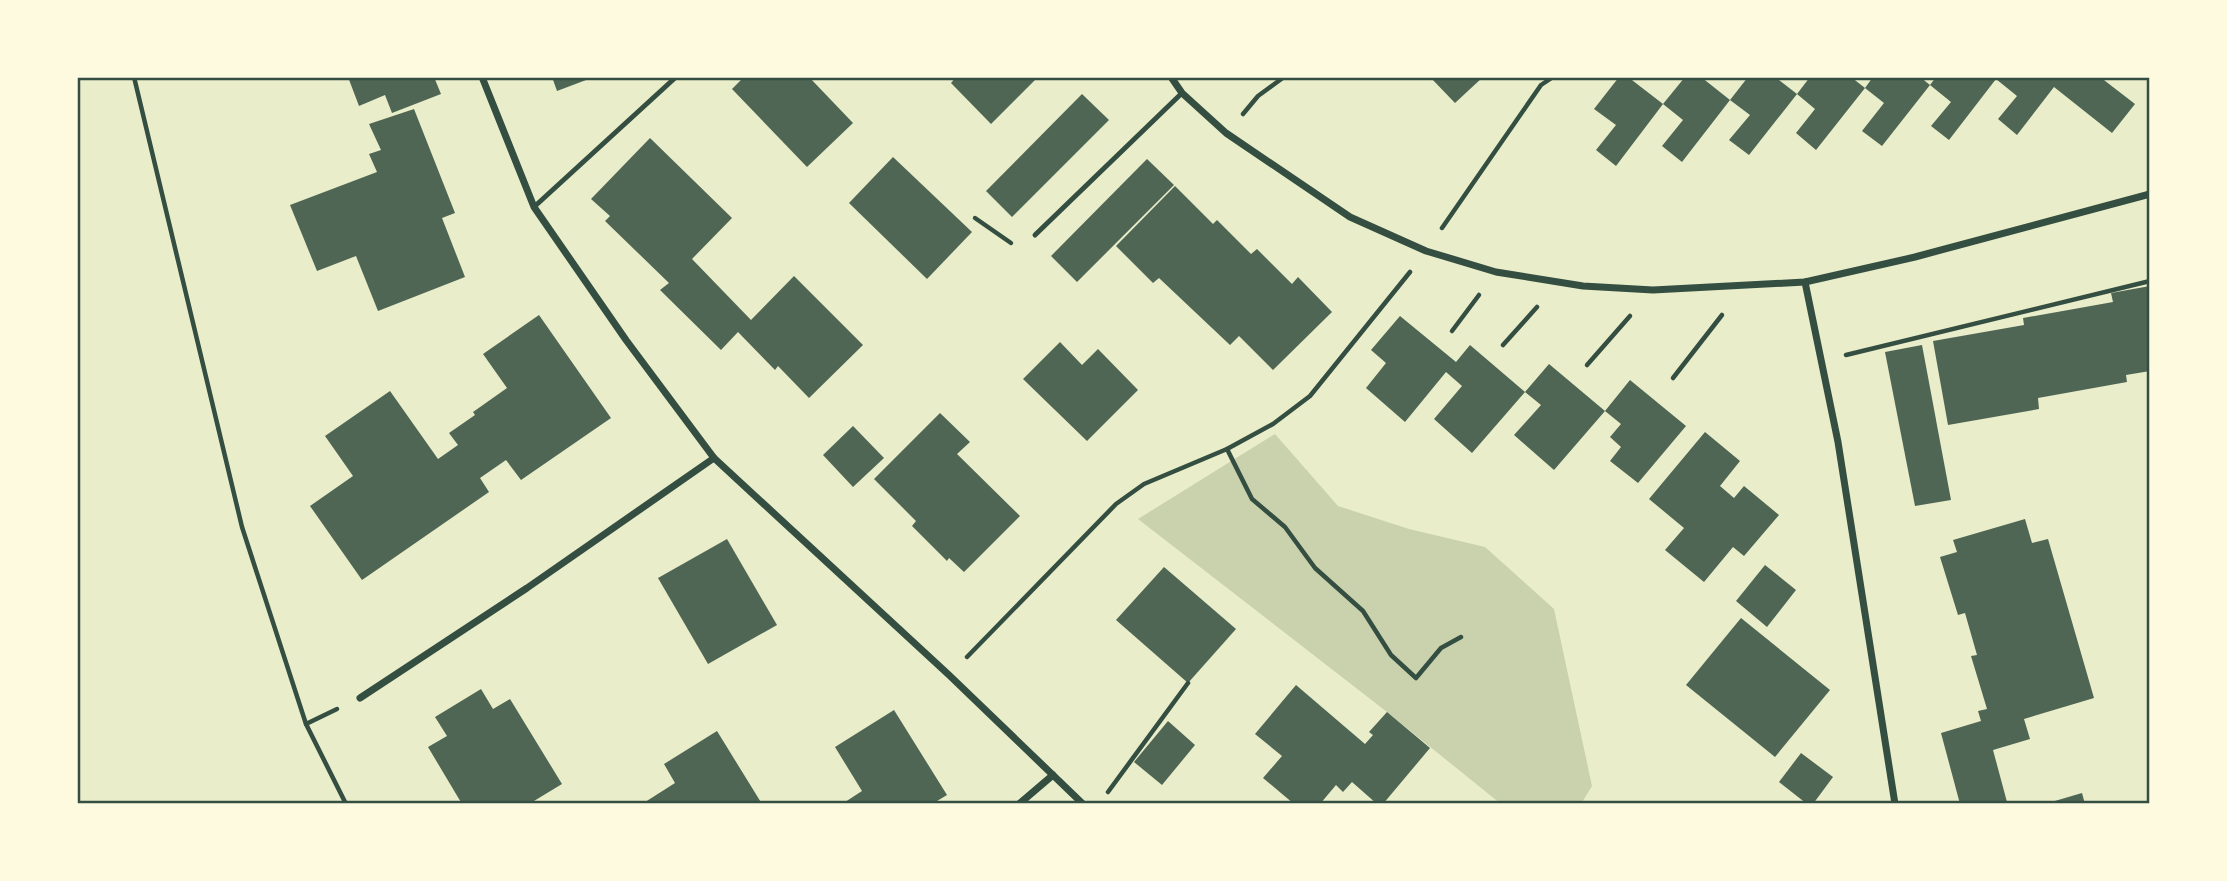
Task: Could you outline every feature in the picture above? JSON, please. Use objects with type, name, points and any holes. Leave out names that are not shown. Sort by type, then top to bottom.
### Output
[{"type":"street","points":[[482,77],[534,208],[626,340],[714,458],[949,675],[1083,804]]},
{"type":"street","points":[[1171,77],[1182,93],[1226,133],[1350,217],[1426,251],[1496,272],[1583,286],[1653,290],[1805,282],[1915,257],[2150,194]]},
{"type":"street","points":[[1805,282],[1862,589],[1895,804]]},
{"type":"street","points":[[360,698],[527,589],[714,458]]},
{"type":"street","points":[[1019,804],[1053,775]]},
{"type":"lane","points":[[534,208],[676,77]]},
{"type":"lane","points":[[1035,235],[1182,93]]},
{"type":"path","points":[[134,77],[242,527],[306,724],[346,804]]},
{"type":"path","points":[[1226,133],[1258,96],[1284,77]]},
{"type":"path","points":[[949,675],[1116,505],[1144,484],[1227,449],[1273,424],[1310,396],[1426,251],[1541,85],[1553,77]]},
{"type":"path","points":[[975,218],[1009,243],[1035,235]]},
{"type":"path","points":[[1452,331],[1496,272]]},
{"type":"path","points":[[1821,361],[2150,281]]},
{"type":"path","points":[[1503,345],[1559,282]]},
{"type":"path","points":[[1674,378],[1745,286]]},
{"type":"path","points":[[1587,365],[1653,290]]},
{"type":"path","points":[[1227,449],[1252,499],[1285,527],[1315,568],[1363,611],[1391,655],[1416,678],[1441,648],[1461,637]]},
{"type":"path","points":[[1108,793],[1188,683]]},
{"type":"green space","points":[[1275,434],[1338,506],[1409,529],[1485,547],[1554,609],[1592,786],[1581,804],[1501,804],[1138,519]]},
{"type":"building","points":[[348,77],[434,77],[441,94],[392,113],[385,95],[359,106]]},
{"type":"building","points":[[552,77],[594,77],[557,91]]},
{"type":"building","points":[[744,77],[809,77],[853,123],[807,167],[732,89]]},
{"type":"building","points":[[956,77],[1038,77],[991,124],[951,83]]},
{"type":"building","points":[[1430,77],[1483,77],[1455,103]]},
{"type":"building","points":[[1619,77],[1628,77],[1663,104],[1616,166],[1596,150],[1616,125],[1594,109]]},
{"type":"building","points":[[1685,77],[1701,77],[1730,100],[1682,162],[1662,146],[1683,120],[1663,104]]},
{"type":"building","points":[[1748,77],[1775,77],[1797,94],[1749,155],[1729,140],[1750,115],[1730,100]]},
{"type":"building","points":[[1810,77],[1851,77],[1865,88],[1816,150],[1796,133],[1815,109],[1797,94]]},
{"type":"building","points":[[1873,77],[1920,77],[1930,85],[1882,146],[1862,131],[1884,103],[1865,88]]},
{"type":"building","points":[[1936,77],[1996,79],[1949,140],[1931,126],[1951,102],[1930,85]]},
{"type":"building","points":[[2100,77],[2135,104],[2112,133],[2054,87],[2017,135],[1998,119],[2017,96],[1996,79]]},
{"type":"building","points":[[1082,94],[1109,120],[1012,217],[986,191]]},
{"type":"building","points":[[414,109],[455,213],[442,218],[465,277],[378,311],[356,256],[317,271],[290,205],[377,172],[369,154],[381,150],[369,124]]},
{"type":"building","points":[[650,138],[732,218],[692,259],[751,320],[794,276],[863,345],[809,398],[778,366],[775,370],[738,332],[721,350],[660,290],[669,283],[605,221],[610,216],[591,199]]},
{"type":"building","points":[[893,157],[972,232],[927,279],[849,203]]},
{"type":"building","points":[[1147,159],[1174,185],[1077,282],[1051,256]]},
{"type":"building","points":[[1175,186],[1213,224],[1217,220],[1251,254],[1257,249],[1292,284],[1298,277],[1332,312],[1273,370],[1239,336],[1230,345],[1159,278],[1153,283],[1116,246]]},
{"type":"building","points":[[2150,286],[2150,371],[2126,375],[2127,382],[2038,398],[2039,409],[1948,425],[1933,341],[2024,325],[2023,318],[2113,302],[2111,293]]},
{"type":"building","points":[[539,315],[611,418],[521,480],[506,460],[480,478],[489,492],[362,580],[310,506],[353,476],[325,436],[390,391],[438,459],[458,445],[449,433],[507,388],[483,354]]},
{"type":"building","points":[[1400,316],[1456,362],[1470,345],[1525,392],[1472,453],[1434,419],[1462,386],[1446,372],[1405,422],[1366,388],[1386,363],[1371,350]]},
{"type":"building","points":[[1060,342],[1082,365],[1098,349],[1138,390],[1087,441],[1023,379]]},
{"type":"building","points":[[1922,345],[1951,500],[1915,506],[1885,352]]},
{"type":"building","points":[[1549,364],[1605,411],[1554,470],[1514,435],[1541,405],[1525,392]]},
{"type":"building","points":[[1630,380],[1686,426],[1638,483],[1610,461],[1621,447],[1610,437],[1621,424],[1605,411]]},
{"type":"building","points":[[940,413],[970,442],[957,454],[1020,516],[964,572],[949,558],[947,561],[912,526],[916,521],[874,479]]},
{"type":"building","points":[[853,426],[884,458],[853,487],[823,455]]},
{"type":"building","points":[[1705,432],[1740,461],[1720,486],[1734,498],[1744,486],[1779,515],[1744,556],[1733,547],[1704,582],[1665,550],[1684,528],[1649,499]]},
{"type":"building","points":[[2025,519],[2032,543],[2048,539],[2094,698],[2024,719],[2030,739],[1993,750],[2007,802],[1960,804],[1941,733],[1981,721],[1978,711],[1987,709],[1971,656],[1977,655],[1965,613],[1958,615],[1940,557],[1957,552],[1953,540]]},
{"type":"building","points":[[727,539],[777,625],[708,664],[658,578]]},
{"type":"building","points":[[1765,565],[1796,590],[1767,627],[1736,601]]},
{"type":"building","points":[[1164,567],[1236,629],[1188,683],[1116,620]]},
{"type":"building","points":[[1741,618],[1830,690],[1775,757],[1686,685]]},
{"type":"building","points":[[1296,685],[1365,744],[1373,735],[1369,732],[1387,712],[1430,748],[1383,804],[1377,804],[1352,782],[1343,792],[1336,785],[1320,804],[1294,804],[1263,778],[1282,756],[1255,734]]},
{"type":"building","points":[[481,689],[493,709],[510,699],[562,784],[529,804],[462,804],[428,747],[447,736],[435,717]]},
{"type":"building","points":[[894,710],[947,795],[932,804],[842,804],[862,791],[835,747]]},
{"type":"building","points":[[1168,721],[1195,745],[1162,785],[1134,762]]},
{"type":"building","points":[[717,731],[762,804],[642,804],[675,783],[664,764]]},
{"type":"building","points":[[1801,753],[1833,777],[1813,804],[1807,804],[1779,782]]},
{"type":"building","points":[[2082,793],[2085,804],[2048,804],[2048,803]]}]
